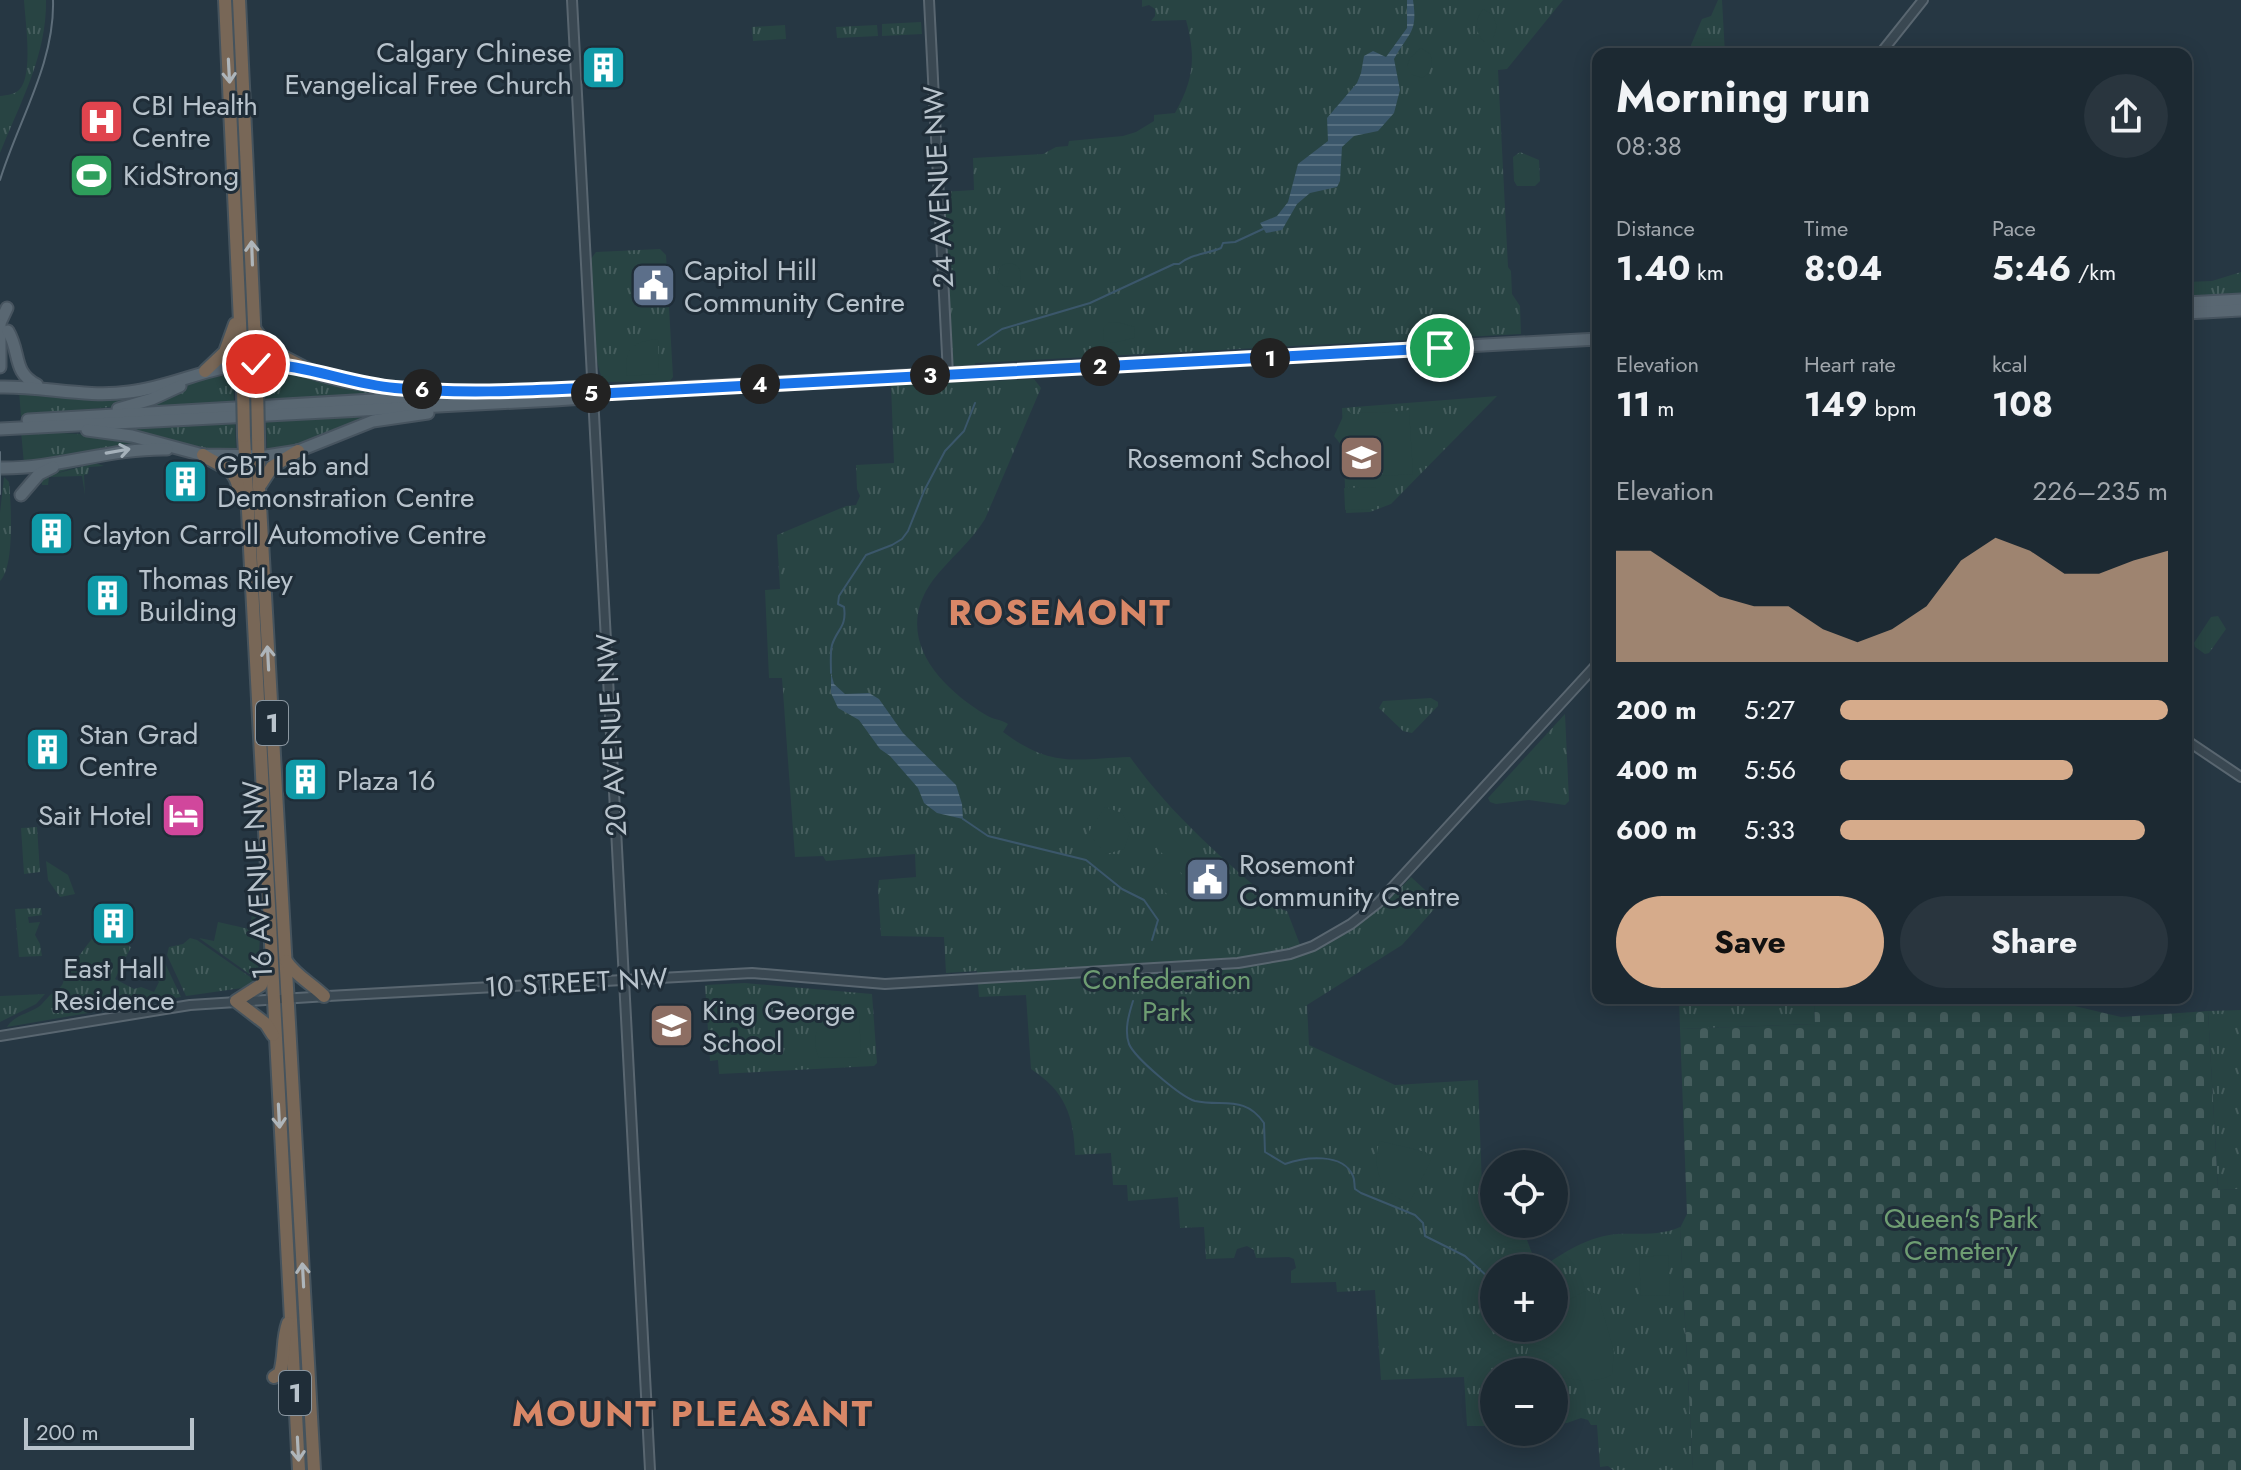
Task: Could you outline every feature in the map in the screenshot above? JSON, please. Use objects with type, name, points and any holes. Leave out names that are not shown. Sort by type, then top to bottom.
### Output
[{"type":"highway","name":"16 AVENUE NW","points":[[225,0],[244,436],[259,487],[278,959],[273,999],[299,1470]]},
{"type":"highway","name":"16 AVENUE NW","points":[[239,0],[256,331],[258,435],[252,456],[247,509],[278,959],[288,998],[314,1470]]},
{"type":"highway","points":[[205,371],[225,352],[239,319]]},
{"type":"highway","points":[[256,331],[270,350],[313,372]]},
{"type":"highway","points":[[259,487],[272,467],[298,451]]},
{"type":"highway","points":[[203,455],[230,468],[247,509]]},
{"type":"highway","points":[[275,1038],[266,1024],[236,1001],[261,985],[278,959],[324,996]]},
{"type":"highway","points":[[274,1377],[280,1373],[282,1344],[290,1317]]},
{"type":"main road","points":[[2192,303],[2241,300]]},
{"type":"main road","points":[[0,367],[7,308]]},
{"type":"main road","points":[[2192,313],[2241,310]]},
{"type":"main road","points":[[3,326],[17,345],[20,371],[27,380],[42,387]]},
{"type":"main road","points":[[0,429],[493,398],[584,388],[593,394],[1592,339]]},
{"type":"main road","points":[[0,387],[124,393],[205,371],[256,364],[278,365],[349,382],[493,398]]},
{"type":"main road","points":[[97,415],[152,399],[183,385],[189,377]]},
{"type":"main road","points":[[0,422],[493,398]]},
{"type":"main road","points":[[67,425],[132,436],[203,455],[252,456],[298,451],[373,421],[493,398]]},
{"type":"main road","points":[[0,468],[58,464],[122,450],[179,449]]},
{"type":"main road","points":[[21,495],[39,474],[58,464]]},
{"type":"street","name":"20 AVENUE NW","points":[[572,0],[650,1470]]},
{"type":"street","name":"24 AVENUE NW","points":[[929,0],[948,374]]},
{"type":"street","points":[[1885,48],[1923,0]]},
{"type":"street","name":"10 STREET NW","points":[[0,1036],[126,1014],[236,1001],[773,973],[885,984],[1268,959],[1313,946],[1363,915],[1394,887],[1592,670]]},
{"type":"street","points":[[2192,744],[2241,777]]},
{"type":"shaded area","points":[[1407,0],[1413,0],[1414,19],[1411,32],[1394,59],[1400,90],[1394,113],[1378,131],[1354,136],[1342,147],[1337,187],[1310,193],[1297,204],[1282,230],[1266,233],[1260,223],[1277,216],[1288,202],[1298,164],[1328,141],[1327,118],[1357,83],[1364,56],[1373,51],[1386,57],[1407,28]]},
{"type":"shaded area","name":"CBI Health Centre","points":[[114,113],[115,135],[89,136],[88,114]]},
{"type":"shaded area","points":[[831,673],[834,684],[845,694],[869,693],[879,699],[903,733],[956,785],[963,819],[937,813],[924,803],[918,788],[880,749],[859,720],[838,708],[831,693]]},
{"type":"green space","points":[[24,0],[46,0],[42,40],[31,78],[0,153],[0,96],[19,90],[26,73],[28,47]]},
{"type":"green space","points":[[1142,0],[1563,0],[1507,69],[1498,70],[1508,267],[1512,294],[1520,306],[1521,334],[975,363],[975,367],[959,368],[950,362],[942,192],[974,190],[973,158],[1043,154],[1056,147],[1068,146],[1069,141],[1136,132],[1154,121],[1154,115],[1175,113],[1191,68],[1186,20],[1151,21],[1155,9],[1149,5],[1142,7]]},
{"type":"green space","points":[[1718,0],[1722,0],[1725,48],[1691,48],[1702,19],[1711,16]]},
{"type":"green space","points":[[1483,9],[1493,15],[1497,27],[1493,38],[1485,42],[1477,26]]},
{"type":"green space","points":[[921,22],[922,34],[882,36],[882,24]]},
{"type":"green space","points":[[785,25],[786,39],[753,41],[752,27]]},
{"type":"green space","points":[[877,25],[878,36],[837,38],[836,27]]},
{"type":"green space","points":[[1421,48],[1430,54],[1432,61],[1430,71],[1422,78],[1411,74],[1407,66],[1410,58]]},
{"type":"green space","points":[[1520,152],[1539,160],[1540,181],[1535,186],[1517,186],[1514,181],[1513,157]]},
{"type":"green space","points":[[660,249],[666,255],[673,377],[670,381],[605,382],[597,360],[590,260],[596,252]]},
{"type":"green space","points":[[1009,263],[1018,266],[1021,275],[1018,284],[1009,287],[1000,284],[997,275],[1000,266]]},
{"type":"green space","points":[[2241,272],[2241,294],[2192,297],[2192,282],[2212,281]]},
{"type":"green space","points":[[1108,323],[1135,327],[1134,338],[1113,343],[1104,340],[1103,328]]},
{"type":"green space","points":[[658,339],[659,370],[656,374],[627,376],[627,359],[631,348],[641,342]]},
{"type":"green space","points":[[265,369],[280,370],[404,393],[266,402]]},
{"type":"green space","points":[[233,370],[234,403],[136,410],[210,375]]},
{"type":"green space","name":"Confederation Park","points":[[1034,379],[1041,388],[985,519],[933,580],[922,601],[917,621],[919,640],[926,658],[952,690],[989,717],[1008,724],[1003,732],[1036,751],[1064,759],[1130,757],[1146,779],[1202,838],[1262,893],[1287,911],[1304,955],[1362,922],[1411,877],[1436,900],[1433,902],[1437,906],[1402,945],[1307,1005],[1309,1045],[1395,1085],[1478,1080],[1480,1238],[1526,1238],[1532,1254],[1480,1254],[1480,1342],[1568,1342],[1568,1254],[1563,1254],[1597,1238],[1657,1233],[1680,1227],[1693,1470],[1613,1470],[1608,1466],[1600,1467],[1597,1425],[1591,1425],[1581,1418],[1568,1423],[1568,1358],[1480,1358],[1480,1426],[1467,1426],[1464,1377],[1381,1380],[1375,1290],[1337,1292],[1336,1282],[1291,1283],[1291,1271],[1296,1268],[1294,1259],[1256,1258],[1254,1250],[1247,1246],[1237,1249],[1234,1258],[1206,1259],[1204,1227],[1180,1228],[1178,1197],[1128,1201],[1127,1185],[1113,1185],[1111,1153],[1075,1155],[1070,1116],[1060,1096],[1031,1069],[1026,995],[979,997],[977,971],[946,973],[944,937],[881,936],[879,880],[916,877],[915,854],[826,861],[823,856],[795,857],[782,678],[769,678],[765,590],[780,589],[777,535],[846,506],[856,505],[860,496],[856,465],[894,463],[891,385]]},
{"type":"green space","points":[[19,391],[154,392],[155,395],[111,407],[21,416]]},
{"type":"green space","points":[[1497,396],[1391,504],[1370,512],[1346,513],[1342,408]]},
{"type":"green space","points":[[1409,410],[1413,474],[1383,476],[1381,434],[1378,453],[1342,446],[1334,436],[1345,412],[1349,411],[1358,420],[1359,412]]},
{"type":"green space","points":[[383,413],[300,445],[267,451],[266,419]]},
{"type":"green space","points":[[235,421],[236,450],[209,449],[108,427]]},
{"type":"green space","points":[[21,431],[101,435],[149,445],[24,464]]},
{"type":"green space","points":[[95,463],[104,466],[89,467],[88,474],[84,475],[85,495],[82,476],[49,477],[48,485],[42,485],[41,479],[47,476],[41,475],[65,467],[82,465],[51,475]]},
{"type":"green space","points":[[4,477],[9,482],[11,534],[8,562],[0,581],[0,513]]},
{"type":"green space","points":[[1376,487],[1376,509],[1345,510],[1344,488]]},
{"type":"green space","points":[[2218,616],[2226,629],[2209,653],[2205,654],[2194,643],[2211,617]]},
{"type":"green space","points":[[1431,698],[1438,702],[1438,706],[1412,733],[1403,731],[1379,708],[1383,701]]},
{"type":"green space","points":[[1565,714],[1569,801],[1565,805],[1529,800],[1490,802],[1488,798]]},
{"type":"green space","points":[[1105,807],[1122,813],[1131,829],[1124,849],[1106,854],[1088,833]]},
{"type":"green space","points":[[37,827],[40,872],[24,874],[21,828]]},
{"type":"green space","points":[[1170,836],[1198,864],[1185,877],[1157,848]]},
{"type":"green space","points":[[46,861],[68,875],[75,894],[60,897],[48,880]]},
{"type":"green space","points":[[1159,862],[1186,890],[1174,901],[1147,874]]},
{"type":"green space","points":[[254,906],[260,935],[258,974],[255,978],[199,938],[214,941],[218,922],[249,929]]},
{"type":"green space","points":[[41,908],[42,915],[28,917],[29,923],[40,922],[35,935],[42,956],[19,957],[15,909]]},
{"type":"green space","points":[[94,936],[106,937],[131,947],[115,979],[134,989],[141,987],[154,992],[164,961],[181,997],[7,1027],[14,1019],[41,1005],[60,987],[64,968],[72,965]]},
{"type":"green space","points":[[190,938],[253,979],[253,984],[186,996],[167,955],[169,947],[183,944]]},
{"type":"green space","points":[[745,983],[872,994],[877,1063],[874,1066],[719,1074],[718,1060],[710,1061],[705,985]]},
{"type":"green space","points":[[45,994],[36,1004],[0,1022],[0,996]]},
{"type":"green space","points":[[1679,1004],[1814,1004],[1815,1024],[1680,1029]]},
{"type":"green space","name":"Queen's Park Cemetery","points":[[1814,1004],[2066,1004],[2121,1017],[2208,1011],[2218,1190],[2241,1189],[2241,1470],[1693,1470],[1680,1228],[1687,1214],[1680,1029],[1815,1024]]},
{"type":"green space","points":[[2241,1010],[2241,1189],[2218,1190],[2208,1011]]},
{"type":"green space","points":[[838,1012],[859,1015],[861,1053],[858,1057],[819,1058],[815,1044],[817,1030]]},
{"type":"green space","points":[[1380,1141],[1426,1152],[1431,1161],[1409,1203],[1392,1194],[1381,1179],[1377,1161]]},
{"type":"green space","points":[[1668,1255],[1670,1295],[1641,1296],[1639,1257]]},
{"type":"green space","points":[[1587,1290],[1598,1295],[1614,1351],[1612,1374],[1599,1379],[1568,1378],[1568,1358],[1526,1358],[1530,1342],[1568,1342],[1568,1300]]},
{"type":"waterway","points":[[978,345],[1002,329],[1090,303],[1174,264],[1221,248],[1223,243],[1235,242],[1263,229]]},
{"type":"waterway","points":[[831,673],[832,645],[844,619],[844,607],[838,604],[839,596],[866,555],[892,545],[908,531],[924,491],[945,451],[964,431],[975,403]]},
{"type":"waterway","points":[[963,819],[988,836],[1086,860],[1122,889],[1144,900],[1158,920],[1152,940]]},
{"type":"waterway","points":[[1133,1001],[1127,1028],[1129,1044],[1170,1085],[1195,1101],[1241,1105],[1257,1114],[1264,1123],[1265,1152],[1285,1164],[1312,1158],[1341,1163],[1353,1176],[1355,1189],[1415,1215],[1423,1223],[1425,1236],[1465,1256],[1480,1270]]},
{"type":"tram line","points":[[0,180],[42,69],[52,23],[53,0]]},
{"type":"tram line","points":[[0,452],[0,494]]},
{"type":"place","name":"Calgary Chinese Evangelical Free Church","points":[[603,68]]},
{"type":"place","name":"CBI Health Centre","points":[[101,121]]},
{"type":"place","name":"KidStrong","points":[[92,175]]},
{"type":"place","name":"Capitol Hill Community Centre","points":[[653,286]]},
{"type":"place","name":"Rosemont School","points":[[1362,458]]},
{"type":"place","name":"GBT Lab and Demonstration Centre","points":[[186,481]]},
{"type":"place","name":"Clayton Carroll Automotive Centre","points":[[52,534]]},
{"type":"place","name":"Thomas Riley Building","points":[[108,595]]},
{"type":"place","name":"Stan Grad Centre","points":[[48,750]]},
{"type":"place","name":"Plaza 16","points":[[306,780]]},
{"type":"place","name":"Sait Hotel","points":[[183,815]]},
{"type":"place","name":"Rosemont Community Centre","points":[[1208,880]]},
{"type":"place","name":"East Hall Residence","points":[[114,924]]},
{"type":"place","name":"King George School","points":[[671,1026]]},
{"type":"district","name":"ROSEMONT","points":[[1060,612]]},
{"type":"district","name":"MOUNT PLEASANT","points":[[693,1413]]},
{"type":"route","points":[[256,364],[290,366],[349,382],[395,388],[493,393],[584,388],[593,394],[1440,348]]}]
